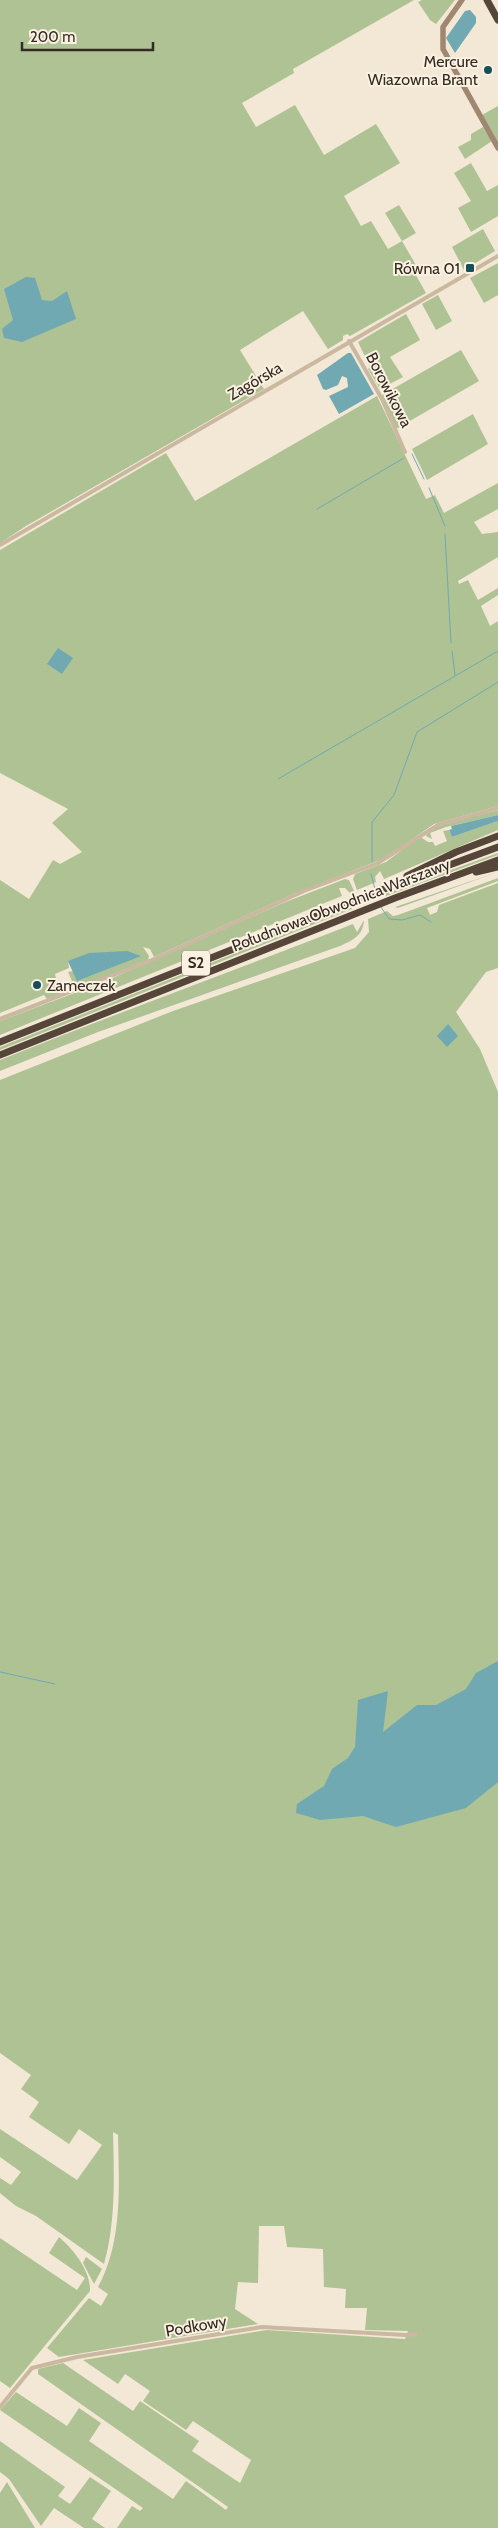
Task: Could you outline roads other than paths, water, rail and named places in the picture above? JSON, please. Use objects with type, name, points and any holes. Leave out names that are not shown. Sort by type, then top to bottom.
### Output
[{"type":"highway","points":[[487,0],[498,20]]},
{"type":"highway","points":[[388,887],[456,852],[498,836]]},
{"type":"highway","name":"Południowa Obwodnica Warszawy","points":[[0,1042],[388,887],[498,847]]},
{"type":"highway","name":"Południowa Obwodnica Warszawy","points":[[0,1055],[358,912],[498,860]]},
{"type":"highway","points":[[423,887],[498,867]]},
{"type":"street","points":[[462,0],[443,28],[443,49],[498,148]]},
{"type":"street","name":"Zagórska","points":[[0,545],[497,256]]},
{"type":"street","name":"Borowikowa","points":[[350,341],[382,400],[405,452]]},
{"type":"street","points":[[0,1019],[152,960],[304,891],[378,863],[438,825],[498,808]]},
{"type":"street","name":"Podkowy","points":[[0,2407],[32,2368],[77,2357],[262,2327],[416,2334]]},
{"type":"water","points":[[470,10],[476,17],[476,23],[455,53],[446,38],[465,11]]},
{"type":"water","points":[[26,277],[35,278],[42,300],[52,301],[67,291],[76,319],[22,342],[4,338],[2,329],[13,320],[4,289]]},
{"type":"water","points":[[348,353],[351,353],[374,394],[339,414],[329,396],[348,387],[347,378],[342,376],[338,385],[326,390],[323,389],[317,375]]},
{"type":"water","points":[[58,648],[73,658],[62,674],[47,664]]},
{"type":"water","points":[[498,815],[498,821],[452,837],[449,830],[452,829],[451,826]]},
{"type":"water","points":[[127,951],[141,956],[77,981],[68,961],[89,953]]},
{"type":"water","points":[[448,1024],[458,1036],[447,1047],[437,1036]]},
{"type":"water","points":[[498,1661],[498,1782],[466,1808],[396,1827],[363,1816],[320,1820],[296,1813],[297,1804],[324,1786],[332,1769],[348,1758],[355,1747],[358,1700],[388,1691],[383,1732],[417,1705],[436,1705],[466,1689],[476,1673]]},
{"type":"waterway","points":[[412,454],[424,479]]},
{"type":"waterway","points":[[317,509],[404,458]]},
{"type":"waterway","points":[[429,488],[445,526]]},
{"type":"waterway","points":[[445,534],[451,643]]},
{"type":"waterway","points":[[452,651],[455,675]]},
{"type":"waterway","points":[[278,779],[498,651]]},
{"type":"waterway","points":[[372,862],[372,822],[394,795],[417,732],[498,682]]},
{"type":"waterway","points":[[371,874],[375,889]]},
{"type":"waterway","points":[[381,907],[389,919],[402,920],[420,915],[431,922]]},
{"type":"waterway","points":[[0,1672],[55,1684]]},
{"type":"place","name":"Mercure Wiazowna Brant","points":[[488,70]]},
{"type":"place","name":"Równa 01","points":[[470,268]]},
{"type":"place","name":"Zameczek","points":[[37,985]]}]
